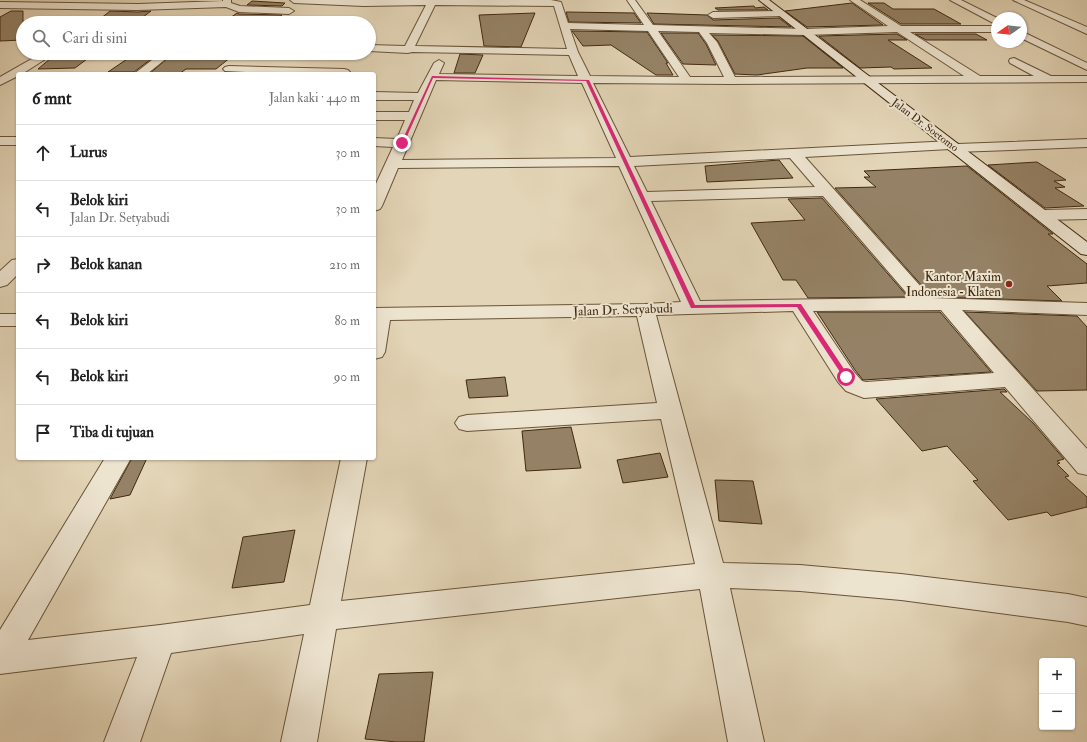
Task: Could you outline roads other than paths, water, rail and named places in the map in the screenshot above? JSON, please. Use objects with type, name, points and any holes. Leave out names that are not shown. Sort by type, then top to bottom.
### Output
[{"type":"street","points":[[284,16],[299,0],[561,1],[564,26],[573,52],[588,80],[624,162],[693,307]]},
{"type":"street","points":[[631,0],[687,81]]},
{"type":"street","name":"Jalan Dr. Soetomo","points":[[763,0],[1087,250]]},
{"type":"street","points":[[854,0],[978,80]]},
{"type":"street","points":[[954,0],[991,19]]},
{"type":"street","points":[[1017,0],[1086,30]]},
{"type":"street","points":[[408,50],[432,1]]},
{"type":"street","points":[[148,16],[155,11],[189,5],[227,2],[239,9],[289,11]]},
{"type":"street","points":[[0,5],[173,3],[189,5]]},
{"type":"street","points":[[106,16],[121,4]]},
{"type":"street","points":[[713,15],[781,14]]},
{"type":"street","points":[[564,26],[805,32],[899,29],[991,29]]},
{"type":"street","points":[[1027,29],[1035,30]]},
{"type":"street","points":[[702,30],[712,42],[731,81]]},
{"type":"street","points":[[727,30],[737,41]]},
{"type":"street","points":[[1057,30],[1086,30]]},
{"type":"street","points":[[1027,37],[1087,67]]},
{"type":"street","points":[[376,48],[573,52]]},
{"type":"street","points":[[376,202],[415,116],[422,97],[445,50]]},
{"type":"street","points":[[17,72],[38,60]]},
{"type":"street","points":[[143,72],[159,60]]},
{"type":"street","points":[[226,71],[239,60]]},
{"type":"street","points":[[1014,60],[1049,80]]},
{"type":"street","points":[[226,71],[344,72]]},
{"type":"street","points":[[0,82],[16,73]]},
{"type":"street","points":[[432,77],[687,81],[1087,79]]},
{"type":"street","points":[[376,96],[422,97]]},
{"type":"street","points":[[376,116],[415,116]]},
{"type":"street","points":[[0,141],[16,141]]},
{"type":"street","points":[[376,142],[402,143]]},
{"type":"street","points":[[393,164],[624,162],[954,146],[1087,143]]},
{"type":"street","points":[[794,153],[827,191],[1011,379],[1087,466]]},
{"type":"street","points":[[641,197],[827,191]]},
{"type":"street","points":[[1043,215],[1087,214]]},
{"type":"street","points":[[0,281],[16,266]]},
{"type":"street","name":"Jalan Dr. Setyabudi","points":[[377,314],[645,310],[693,307],[799,305],[936,304],[1087,309]]},
{"type":"street","points":[[799,305],[846,377],[854,386],[864,390],[1011,379]]},
{"type":"street","points":[[645,310],[669,410],[712,575],[746,742]]},
{"type":"street","points":[[376,327],[377,314]]},
{"type":"street","points":[[0,320],[16,320]]},
{"type":"street","points":[[467,422],[669,410]]},
{"type":"street","points":[[0,659],[117,460]]},
{"type":"street","points":[[298,742],[354,460]]},
{"type":"street","points":[[0,659],[160,640],[323,617],[712,575],[800,578],[901,587],[1087,612]]},
{"type":"street","points":[[122,742],[160,640]]},
{"type":"place","name":"Kantor Maxim Indonesia - Klaten","points":[[1009,284]]}]
